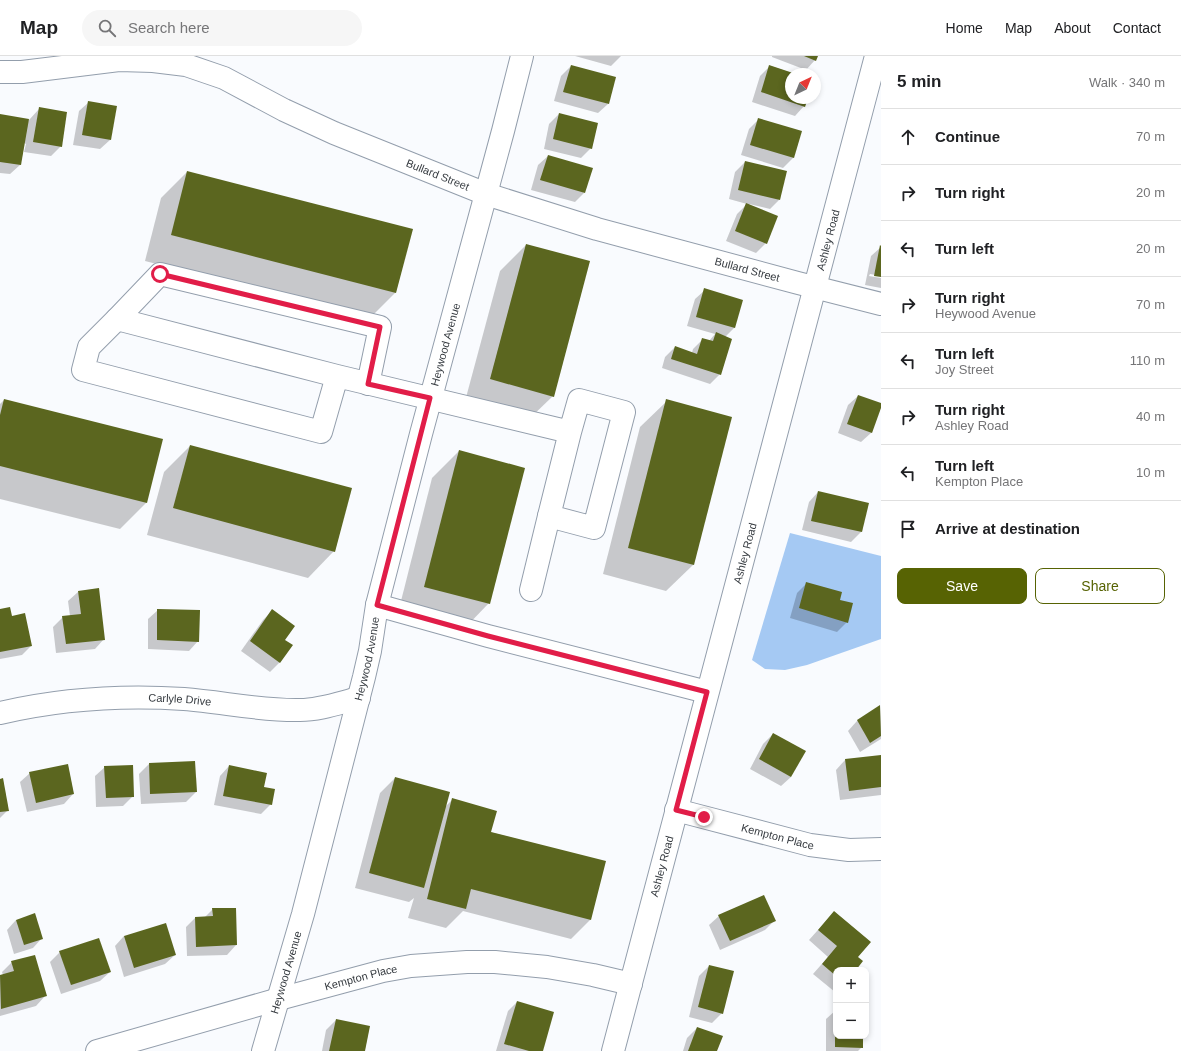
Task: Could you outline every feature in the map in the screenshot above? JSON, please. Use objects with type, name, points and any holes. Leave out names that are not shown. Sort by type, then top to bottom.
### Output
[{"type":"street","name":"Heywood Avenue","points":[[263,1051],[304,914],[359,698],[370,651],[377,605],[430,398],[522,56]]},
{"type":"street","name":"Ashley Road","points":[[613,1051],[707,692],[816,288],[876,56]]},
{"type":"street","name":"Bullard Street","points":[[0,72],[22,72],[118,60],[153,61],[186,65],[224,78],[284,110],[334,133],[486,194],[597,229],[881,304]]},
{"type":"street","points":[[337,376],[321,432],[82,370],[89,347],[160,274],[380,327],[368,384]]},
{"type":"street","points":[[117,319],[368,384],[570,432]]},
{"type":"street","points":[[530,590],[570,432],[579,400],[624,412],[594,528],[549,516]]},
{"type":"street","points":[[377,605],[488,636],[707,692]]},
{"type":"street","name":"Carlyle Drive","points":[[0,713],[59,702],[122,698],[185,699],[241,706],[299,710],[321,708],[359,698]]},
{"type":"street","name":"Kempton Place","points":[[676,810],[810,845],[849,850],[881,849]]},
{"type":"street","name":"Kempton Place","points":[[97,1051],[279,999],[383,971],[411,966],[467,962],[496,962],[547,967],[593,975],[631,984]]},
{"type":"shaded area","points":[[790,533],[881,556],[881,639],[807,665],[785,670],[765,669],[752,660]]},
{"type":"building","points":[[804,56],[818,56],[816,61]]},
{"type":"building","points":[[571,65],[616,77],[609,104],[563,92]]},
{"type":"building","points":[[769,65],[785,70],[785,100],[761,92]]},
{"type":"building","points":[[88,101],[117,106],[111,140],[82,135]]},
{"type":"building","points":[[796,104],[806,104],[805,107]]},
{"type":"building","points":[[39,107],[67,112],[62,147],[33,142]]},
{"type":"building","points":[[559,113],[598,123],[592,149],[553,139]]},
{"type":"building","points":[[0,114],[29,119],[21,165],[0,162]]},
{"type":"building","points":[[758,118],[802,131],[794,158],[750,145]]},
{"type":"building","points":[[548,155],[593,168],[585,193],[540,180]]},
{"type":"building","points":[[745,161],[787,171],[780,200],[738,190]]},
{"type":"building","points":[[187,171],[413,229],[396,293],[171,235]]},
{"type":"building","points":[[746,203],[778,216],[767,244],[735,231]]},
{"type":"building","points":[[526,244],[590,261],[554,397],[490,379]]},
{"type":"building","points":[[880,245],[881,246],[881,277],[874,276]]},
{"type":"building","points":[[704,288],[743,300],[735,328],[696,317]]},
{"type":"building","points":[[716,332],[732,339],[721,375],[671,359],[675,346],[697,354],[702,338],[713,341]]},
{"type":"building","points":[[858,395],[881,403],[881,408],[872,433],[847,424]]},
{"type":"building","points":[[4,399],[163,439],[147,503],[0,466],[0,415]]},
{"type":"building","points":[[666,399],[732,417],[694,565],[628,548]]},
{"type":"building","points":[[190,445],[352,488],[335,552],[173,508]]},
{"type":"building","points":[[459,450],[525,468],[490,604],[424,587]]},
{"type":"building","points":[[818,491],[869,503],[862,532],[811,521]]},
{"type":"building","points":[[806,582],[842,592],[840,600],[853,603],[848,623],[799,608]]},
{"type":"building","points":[[99,588],[105,640],[66,644],[62,616],[81,614],[78,591]]},
{"type":"building","points":[[10,607],[12,616],[25,613],[32,646],[0,652],[0,609]]},
{"type":"building","points":[[157,609],[200,610],[199,642],[157,640]]},
{"type":"building","points":[[272,609],[295,626],[285,640],[293,645],[280,663],[250,641]]},
{"type":"building","points":[[880,705],[881,736],[870,743],[857,720]]},
{"type":"building","points":[[773,733],[806,751],[791,777],[759,759]]},
{"type":"building","points":[[881,755],[881,787],[849,791],[845,759]]},
{"type":"building","points":[[195,761],[197,792],[150,794],[149,763]]},
{"type":"building","points":[[68,764],[74,794],[36,803],[29,772]]},
{"type":"building","points":[[133,765],[134,797],[106,798],[104,766]]},
{"type":"building","points":[[229,765],[267,773],[264,787],[275,789],[272,805],[223,796]]},
{"type":"building","points":[[395,777],[450,792],[424,888],[369,873]]},
{"type":"building","points":[[3,778],[9,811],[0,812],[0,779]]},
{"type":"building","points":[[452,798],[497,811],[491,832],[606,861],[591,920],[471,889],[466,909],[427,899]]},
{"type":"building","points":[[764,895],[776,921],[730,941],[718,915]]},
{"type":"building","points":[[212,908],[236,908],[237,945],[196,947],[195,917],[213,916]]},
{"type":"building","points":[[834,911],[871,942],[858,957],[863,961],[858,967],[833,967],[833,973],[822,964],[837,946],[818,930]]},
{"type":"building","points":[[35,913],[43,939],[24,945],[16,920]]},
{"type":"building","points":[[166,923],[176,955],[134,968],[124,936]]},
{"type":"building","points":[[99,938],[111,972],[71,985],[59,951]]},
{"type":"building","points":[[35,955],[47,996],[1,1009],[0,975],[14,971],[11,961]]},
{"type":"building","points":[[709,965],[734,971],[723,1014],[698,1007]]},
{"type":"building","points":[[517,1001],[554,1012],[543,1051],[529,1051],[504,1044]]},
{"type":"building","points":[[336,1019],[370,1026],[365,1051],[329,1051]]},
{"type":"building","points":[[697,1027],[723,1036],[717,1051],[688,1051]]},
{"type":"building","points":[[835,1039],[863,1039],[863,1048],[835,1047]]},
{"type":"route","points":[[160,274],[380,327],[368,384],[430,398],[377,605],[488,636],[707,692],[676,810],[704,817]]}]
